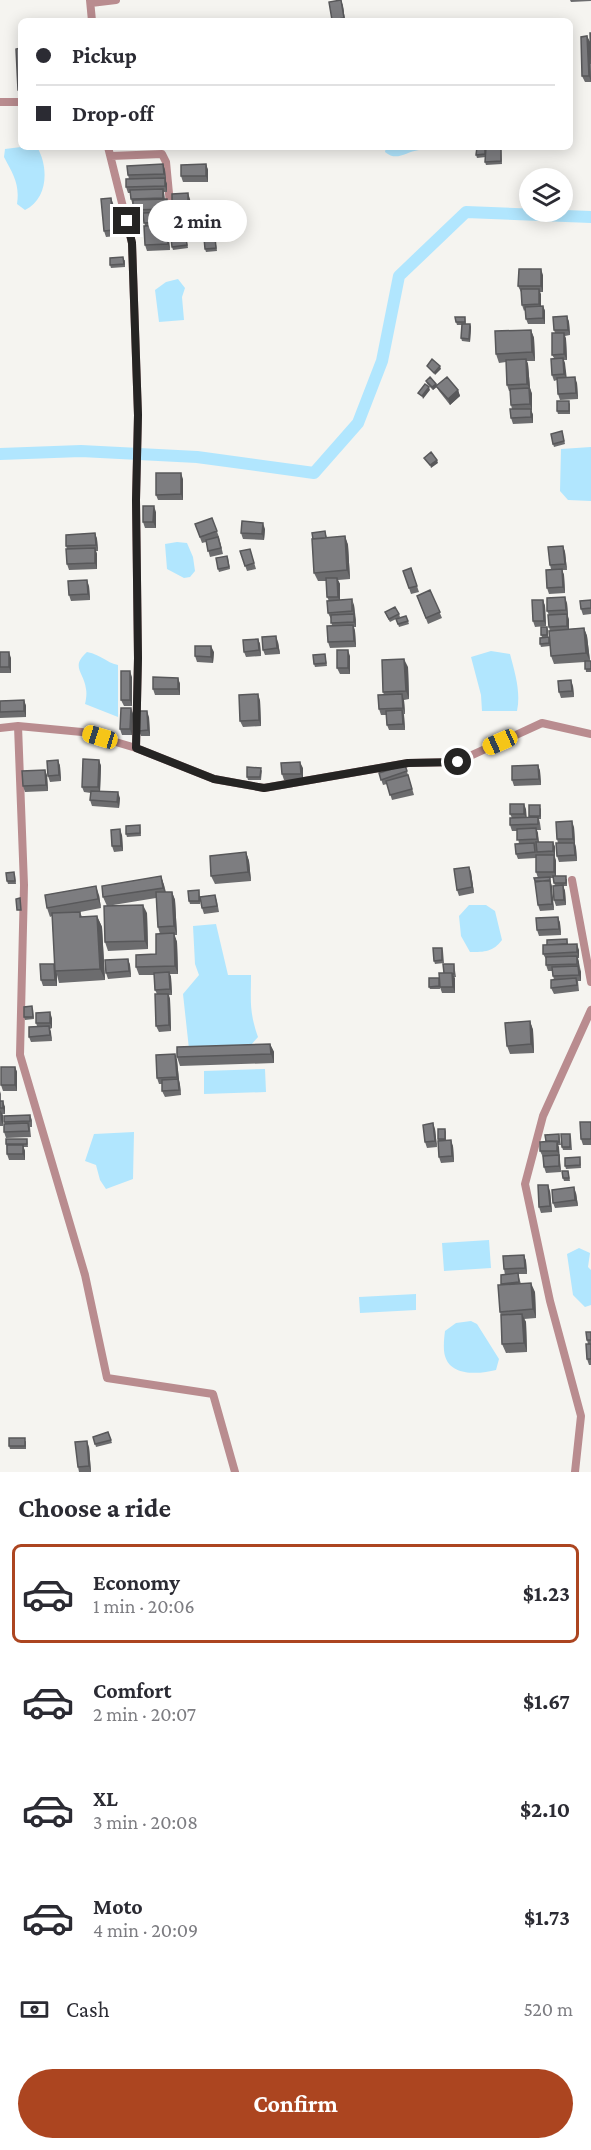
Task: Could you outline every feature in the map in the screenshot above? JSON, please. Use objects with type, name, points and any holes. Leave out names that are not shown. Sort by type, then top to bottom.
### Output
[{"type":"street","points":[[92,18],[91,1],[116,0]]},
{"type":"street","points":[[0,102],[18,102]]},
{"type":"street","points":[[136,748],[138,415],[132,243],[110,151],[162,154],[166,162],[173,236]]},
{"type":"street","points":[[0,728],[18,726],[82,732],[136,748],[214,779],[264,788],[408,763],[458,762],[542,723],[591,734]]},
{"type":"street","points":[[18,726],[24,885],[20,1055],[85,1275],[107,1378],[213,1394],[235,1472]]},
{"type":"street","points":[[572,880],[591,982]]},
{"type":"street","points":[[575,1472],[581,1416],[550,1301],[525,1185],[543,1116],[591,1010]]},
{"type":"water","points":[[18,147],[18,150],[38,150],[41,155],[45,173],[42,191],[33,205],[25,210],[17,204],[17,185],[4,157],[5,149]]},
{"type":"water","points":[[385,150],[421,150],[401,156],[389,155]]},
{"type":"water","points":[[178,279],[185,288],[182,297],[184,320],[159,322],[155,290],[166,282]]},
{"type":"water","points":[[591,447],[591,501],[568,500],[560,491],[561,449]]},
{"type":"water","points":[[187,543],[193,557],[195,571],[190,577],[184,578],[167,569],[165,544]]},
{"type":"water","points":[[491,651],[510,654],[518,690],[517,711],[482,711],[481,695],[471,657]]},
{"type":"water","points":[[87,652],[118,665],[118,717],[85,704],[86,689],[79,670],[79,662]]},
{"type":"water","points":[[469,905],[486,905],[495,911],[502,940],[492,949],[470,952],[461,936],[459,916]]},
{"type":"water","points":[[216,924],[228,975],[251,975],[252,1013],[258,1037],[251,1045],[189,1049],[183,994],[199,975],[195,964],[193,926]]},
{"type":"water","points":[[265,1069],[266,1092],[204,1094],[204,1071]]},
{"type":"water","points":[[134,1132],[133,1179],[106,1189],[100,1180],[96,1165],[85,1161],[94,1134]]},
{"type":"water","points":[[489,1240],[491,1268],[444,1271],[442,1243]]},
{"type":"water","points":[[579,1248],[590,1253],[588,1267],[591,1270],[591,1305],[585,1307],[573,1295],[567,1254]]},
{"type":"water","points":[[416,1294],[416,1310],[360,1313],[359,1297]]},
{"type":"water","points":[[471,1321],[477,1324],[499,1359],[496,1370],[474,1373],[460,1371],[448,1363],[444,1350],[445,1331],[456,1323]]},
{"type":"building","points":[[341,0],[344,18],[332,18],[329,2]]},
{"type":"building","points":[[587,36],[589,76],[582,76],[581,37]]},
{"type":"building","points":[[16,49],[18,49],[18,90]]},
{"type":"building","points":[[477,150],[485,150],[485,154],[476,155]]},
{"type":"building","points":[[486,150],[501,150],[501,161],[485,162]]},
{"type":"building","points":[[163,164],[164,174],[128,175],[127,166]]},
{"type":"building","points":[[206,164],[206,176],[181,176],[181,165]]},
{"type":"building","points":[[165,178],[165,186],[126,187],[126,179]]},
{"type":"building","points":[[163,189],[163,198],[131,199],[130,190]]},
{"type":"building","points":[[188,193],[188,204],[172,205],[172,194]]},
{"type":"building","points":[[111,198],[114,230],[104,231],[101,199]]},
{"type":"building","points":[[167,199],[167,209],[133,210],[133,200]]},
{"type":"building","points":[[210,209],[211,217],[201,218],[200,210]]},
{"type":"building","points":[[164,212],[164,222],[144,223],[143,213]]},
{"type":"building","points":[[175,219],[190,219],[190,230],[176,230]]},
{"type":"building","points":[[166,225],[168,244],[145,245],[144,226]]},
{"type":"building","points":[[186,237],[187,245],[172,247],[171,238]]},
{"type":"building","points":[[215,237],[216,248],[205,249],[204,238]]},
{"type":"building","points":[[123,257],[124,264],[110,265],[110,258]]},
{"type":"building","points":[[519,269],[541,269],[541,286],[518,286]]},
{"type":"building","points":[[521,289],[539,289],[539,304],[522,305]]},
{"type":"building","points":[[543,306],[543,318],[526,319],[525,307]]},
{"type":"building","points":[[567,316],[568,330],[554,330],[553,317]]},
{"type":"building","points":[[455,317],[465,317],[465,322],[456,322]]},
{"type":"building","points":[[462,324],[470,324],[469,339],[461,338]]},
{"type":"building","points":[[531,330],[532,352],[496,354],[495,331]]},
{"type":"building","points":[[552,333],[564,333],[564,354],[552,355]]},
{"type":"building","points":[[563,358],[564,374],[552,375],[551,359]]},
{"type":"building","points":[[432,359],[440,366],[434,373],[427,366]]},
{"type":"building","points":[[526,359],[527,384],[507,385],[506,360]]},
{"type":"building","points":[[430,377],[436,384],[432,387],[426,381]]},
{"type":"building","points":[[447,377],[458,390],[448,399],[436,386]]},
{"type":"building","points":[[575,377],[576,393],[558,394],[557,378]]},
{"type":"building","points":[[425,384],[429,387],[422,396],[418,393]]},
{"type":"building","points":[[529,388],[530,404],[511,405],[510,389]]},
{"type":"building","points":[[557,401],[569,401],[569,411],[557,411]]},
{"type":"building","points":[[510,409],[531,409],[531,417],[511,418]]},
{"type":"building","points":[[562,431],[564,441],[553,444],[551,434]]},
{"type":"building","points":[[431,452],[437,460],[430,465],[424,458]]},
{"type":"building","points":[[156,473],[181,473],[181,494],[156,495]]},
{"type":"building","points":[[143,506],[154,506],[153,522],[143,522]]},
{"type":"building","points":[[212,518],[217,531],[200,537],[195,524]]},
{"type":"building","points":[[242,521],[263,523],[262,534],[241,533]]},
{"type":"building","points":[[325,531],[326,538],[313,539],[312,533]]},
{"type":"building","points":[[95,533],[96,545],[66,546],[66,535]]},
{"type":"building","points":[[345,536],[347,570],[314,573],[312,539]]},
{"type":"building","points":[[218,537],[221,548],[208,551],[206,540]]},
{"type":"building","points":[[563,546],[565,564],[550,565],[548,547]]},
{"type":"building","points":[[95,548],[95,563],[67,564],[66,549]]},
{"type":"building","points":[[250,549],[254,563],[245,566],[240,551]]},
{"type":"building","points":[[227,556],[229,567],[218,569],[216,558]]},
{"type":"building","points":[[411,568],[417,586],[409,588],[403,571]]},
{"type":"building","points":[[562,569],[563,587],[547,588],[546,570]]},
{"type":"building","points":[[326,578],[337,578],[338,597],[327,597]]},
{"type":"building","points":[[87,580],[88,594],[69,595],[68,581]]},
{"type":"building","points":[[430,590],[440,612],[426,618],[417,596]]},
{"type":"building","points":[[565,597],[566,610],[547,611],[547,598]]},
{"type":"building","points":[[352,599],[352,611],[328,613],[327,601]]},
{"type":"building","points":[[532,600],[543,600],[544,621],[533,621]]},
{"type":"building","points":[[591,600],[591,608],[581,609],[580,601]]},
{"type":"building","points":[[395,607],[399,614],[389,619],[385,612]]},
{"type":"building","points":[[354,614],[354,622],[331,623],[331,615]]},
{"type":"building","points":[[567,614],[567,626],[549,627],[548,615]]},
{"type":"building","points":[[406,616],[408,621],[398,624],[396,619]]},
{"type":"building","points":[[353,625],[354,641],[328,642],[327,626]]},
{"type":"building","points":[[541,627],[547,627],[547,635],[541,635]]},
{"type":"building","points":[[584,628],[586,653],[551,656],[549,631]]},
{"type":"building","points":[[276,636],[277,648],[263,650],[262,637]]},
{"type":"building","points":[[549,637],[549,643],[540,644],[540,638]]},
{"type":"building","points":[[258,639],[259,650],[244,652],[243,640]]},
{"type":"building","points":[[195,646],[211,646],[211,657],[195,656]]},
{"type":"building","points":[[337,650],[348,650],[348,668],[337,668]]},
{"type":"building","points":[[0,652],[9,652],[9,667],[0,667]]},
{"type":"building","points":[[325,654],[326,663],[314,664],[313,655]]},
{"type":"building","points":[[404,659],[406,691],[383,692],[382,660]]},
{"type":"building","points":[[585,661],[591,661],[591,669],[585,669]]},
{"type":"building","points":[[121,671],[130,671],[130,700],[121,700]]},
{"type":"building","points":[[153,677],[178,678],[178,689],[153,689]]},
{"type":"building","points":[[571,680],[572,691],[559,692],[558,681]]},
{"type":"building","points":[[258,694],[259,720],[240,721],[239,695]]},
{"type":"building","points":[[402,694],[403,708],[379,709],[378,695]]},
{"type":"building","points":[[24,700],[24,711],[0,712],[0,701]]},
{"type":"building","points":[[121,708],[131,708],[130,729],[120,729]]},
{"type":"building","points":[[402,710],[403,724],[387,725],[386,711]]},
{"type":"building","points":[[138,711],[147,711],[148,730],[139,731]]},
{"type":"building","points":[[83,759],[99,760],[98,787],[82,787]]},
{"type":"building","points":[[58,760],[59,775],[48,776],[47,761]]},
{"type":"building","points":[[300,762],[301,774],[282,774],[281,763]]},
{"type":"building","points":[[405,765],[407,771],[381,780],[379,773]]},
{"type":"building","points":[[538,765],[539,779],[512,780],[512,766]]},
{"type":"building","points":[[247,767],[261,768],[260,777],[247,777]]},
{"type":"building","points":[[45,770],[46,785],[23,786],[22,771]]},
{"type":"building","points":[[408,775],[412,789],[390,795],[386,781]]},
{"type":"building","points":[[91,791],[118,792],[117,802],[90,800]]},
{"type":"building","points":[[510,804],[524,804],[524,814],[510,814]]},
{"type":"building","points":[[529,805],[540,805],[540,816],[529,816]]},
{"type":"building","points":[[538,817],[538,824],[510,825],[510,818]]},
{"type":"building","points":[[572,821],[573,839],[557,839],[556,822]]},
{"type":"building","points":[[140,825],[140,833],[126,834],[126,826]]},
{"type":"building","points":[[536,828],[537,839],[517,840],[517,829]]},
{"type":"building","points":[[120,829],[121,846],[112,846],[111,830]]},
{"type":"building","points":[[536,842],[553,842],[553,851],[537,852]]},
{"type":"building","points":[[534,843],[535,852],[516,854],[515,844]]},
{"type":"building","points":[[556,843],[574,843],[575,855],[557,856]]},
{"type":"building","points":[[246,852],[248,872],[211,876],[210,856]]},
{"type":"building","points":[[536,855],[554,855],[554,872],[536,872]]},
{"type":"building","points":[[469,867],[472,887],[457,890],[454,869]]},
{"type":"building","points":[[14,872],[15,881],[7,881],[6,873]]},
{"type":"building","points":[[161,876],[163,888],[103,897],[102,886]]},
{"type":"building","points":[[553,876],[566,876],[566,883],[554,883]]},
{"type":"building","points":[[550,877],[550,881],[535,881],[534,878]]},
{"type":"building","points":[[550,880],[552,904],[538,905],[535,882]]},
{"type":"building","points":[[563,885],[564,900],[554,900],[553,886]]},
{"type":"building","points":[[96,886],[98,899],[47,908],[45,895]]},
{"type":"building","points":[[199,890],[199,901],[189,901],[188,891]]},
{"type":"building","points":[[156,892],[172,892],[174,926],[158,927]]},
{"type":"building","points":[[215,895],[217,906],[202,908],[200,897]]},
{"type":"building","points":[[20,898],[21,910],[17,910],[16,899]]},
{"type":"building","points":[[143,905],[145,941],[105,942],[104,906]]},
{"type":"building","points":[[80,912],[80,917],[97,916],[100,969],[55,971],[52,913]]},
{"type":"building","points":[[558,917],[559,929],[537,930],[536,918]]},
{"type":"building","points":[[174,933],[175,966],[136,967],[136,955],[156,954],[156,934]]},
{"type":"building","points":[[567,939],[567,944],[547,945],[547,940]]},
{"type":"building","points":[[577,944],[577,952],[543,954],[543,945]]},
{"type":"building","points":[[433,948],[442,948],[442,960],[434,961]]},
{"type":"building","points":[[577,956],[577,964],[546,965],[546,957]]},
{"type":"building","points":[[128,959],[129,971],[106,973],[105,960]]},
{"type":"building","points":[[40,964],[54,964],[55,980],[41,980]]},
{"type":"building","points":[[443,964],[454,964],[454,974],[444,973]]},
{"type":"building","points":[[578,966],[579,975],[553,976],[552,967]]},
{"type":"building","points":[[169,972],[170,989],[155,990],[154,973]]},
{"type":"building","points":[[439,973],[452,973],[453,987],[440,987]]},
{"type":"building","points":[[429,978],[439,978],[439,986],[429,987]]},
{"type":"building","points":[[576,978],[577,985],[551,988],[551,980]]},
{"type":"building","points":[[155,994],[168,994],[169,1025],[156,1026]]},
{"type":"building","points":[[32,1006],[33,1017],[24,1017],[24,1007]]},
{"type":"building","points":[[50,1012],[50,1023],[36,1023],[36,1013]]},
{"type":"building","points":[[530,1021],[531,1044],[507,1046],[505,1023]]},
{"type":"building","points":[[49,1026],[50,1035],[29,1037],[29,1027]]},
{"type":"building","points":[[270,1044],[271,1054],[177,1057],[177,1047]]},
{"type":"building","points":[[175,1054],[177,1077],[157,1078],[156,1055]]},
{"type":"building","points":[[1,1067],[15,1067],[15,1085],[1,1085]]},
{"type":"building","points":[[178,1079],[179,1090],[162,1091],[162,1080]]},
{"type":"building","points":[[30,1115],[30,1121],[4,1122],[4,1116]]},
{"type":"building","points":[[580,1122],[591,1122],[591,1139],[581,1139]]},
{"type":"building","points":[[28,1123],[29,1131],[4,1132],[4,1124]]},
{"type":"building","points":[[433,1123],[435,1141],[425,1142],[423,1125]]},
{"type":"building","points":[[438,1129],[445,1129],[445,1139],[438,1139]]},
{"type":"building","points":[[559,1134],[559,1142],[546,1141],[545,1135]]},
{"type":"building","points":[[561,1134],[570,1134],[570,1147],[562,1147]]},
{"type":"building","points":[[6,1139],[27,1139],[27,1144],[6,1144]]},
{"type":"building","points":[[451,1140],[452,1156],[439,1157],[438,1141]]},
{"type":"building","points":[[557,1141],[557,1151],[540,1151],[540,1142]]},
{"type":"building","points":[[7,1145],[23,1145],[23,1154],[7,1154]]},
{"type":"building","points":[[559,1155],[559,1166],[544,1167],[543,1156]]},
{"type":"building","points":[[580,1157],[580,1165],[565,1166],[565,1158]]},
{"type":"building","points":[[562,1171],[568,1171],[569,1178],[563,1178]]},
{"type":"building","points":[[538,1185],[548,1185],[550,1206],[539,1207]]},
{"type":"building","points":[[574,1187],[575,1200],[553,1203],[552,1190]]},
{"type":"building","points":[[524,1255],[525,1268],[504,1269],[503,1256]]},
{"type":"building","points":[[518,1273],[519,1282],[501,1284],[501,1275]]},
{"type":"building","points":[[531,1283],[533,1309],[500,1312],[498,1285]]},
{"type":"building","points":[[522,1314],[524,1343],[502,1344],[501,1315]]},
{"type":"building","points":[[586,1332],[591,1332],[591,1340],[587,1340]]},
{"type":"building","points":[[586,1344],[591,1344],[591,1359],[587,1359]]},
{"type":"building","points":[[108,1432],[111,1440],[95,1444],[93,1437]]},
{"type":"building","points":[[9,1438],[25,1438],[25,1446],[9,1446]]},
{"type":"building","points":[[87,1441],[89,1466],[78,1467],[75,1442]]},
{"type":"waterway","points":[[0,454],[81,451],[197,457],[314,473],[358,423],[382,361],[399,276],[466,212],[591,217]]},
{"type":"route","points":[[127,221],[132,243],[138,415],[136,748],[214,779],[264,788],[408,763],[458,762]]}]
